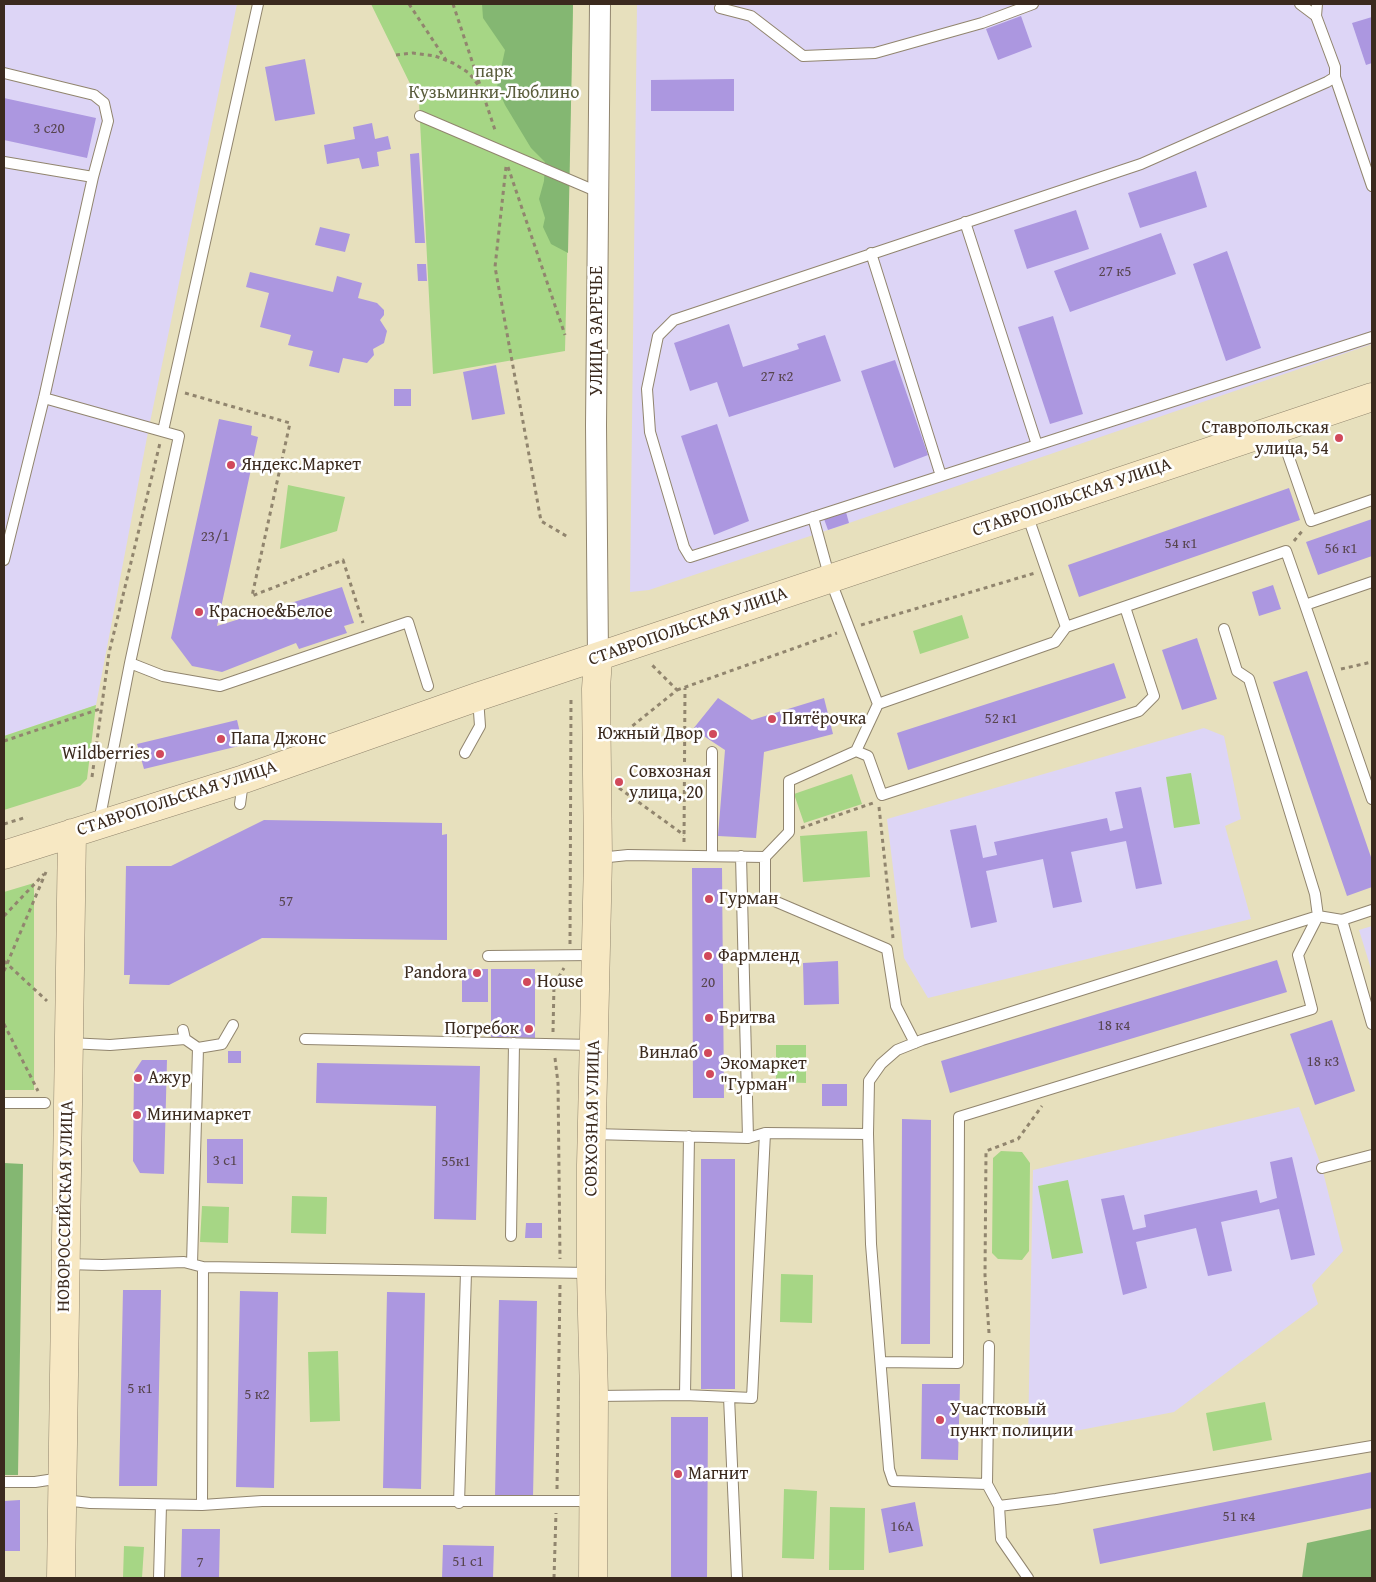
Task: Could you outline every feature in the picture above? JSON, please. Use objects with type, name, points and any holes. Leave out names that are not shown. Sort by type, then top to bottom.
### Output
[{"type":"street","name":"УЛИЦА ЗАРЕЧЬЕ","points":[[598,658],[596,433],[600,4]]},
{"type":"street","name":"СТАВРОПОЛЬСКАЯ УЛИЦА","points":[[4,855],[98,825],[242,791],[478,696],[598,658],[1372,397]]},
{"type":"street","name":"СОВХОЗНАЯ УЛИЦА","points":[[593,1578],[594,1396],[591,1273],[594,1045],[583,955],[598,858],[596,689],[598,658]]},
{"type":"street","name":"НОВОРОССИЙСКАЯ УЛИЦА","points":[[61,1578],[72,834]]},
{"type":"lane","points":[[163,432],[258,4]]},
{"type":"lane","points":[[720,8],[751,16],[803,56],[875,53],[982,23],[1033,4]]},
{"type":"lane","points":[[1300,4],[1316,16]]},
{"type":"lane","points":[[1317,4],[1316,16],[1372,186]]},
{"type":"lane","points":[[4,73],[94,95],[104,102],[108,121],[93,177],[44,398],[4,560]]},
{"type":"lane","points":[[1335,76],[1140,164],[674,320],[658,336],[647,389],[650,432],[684,548],[690,557],[1372,337]]},
{"type":"lane","points":[[420,116],[598,192]]},
{"type":"lane","points":[[4,162],[93,177]]},
{"type":"lane","points":[[965,222],[1037,445]]},
{"type":"lane","points":[[871,254],[941,476]]},
{"type":"lane","points":[[44,398],[179,436],[130,663],[98,825]]},
{"type":"lane","points":[[1278,428],[1311,521],[1372,500]]},
{"type":"lane","points":[[1027,513],[1066,627]]},
{"type":"lane","points":[[813,517],[830,579],[878,704]]},
{"type":"lane","points":[[915,1043],[896,1006],[887,949],[765,897],[765,857],[789,832],[789,781],[856,751],[878,704],[1055,642],[1066,627],[1286,551],[1372,799]]},
{"type":"lane","points":[[1305,606],[1372,582]]},
{"type":"lane","points":[[856,751],[868,756],[882,795],[1140,711],[1154,696],[1125,607]]},
{"type":"lane","points":[[130,663],[163,676],[220,686],[408,622],[428,686]]},
{"type":"lane","points":[[881,1362],[958,1363],[959,1117],[1312,1009],[1298,955],[1318,916],[1315,894],[1249,679],[1237,671],[1224,629]]},
{"type":"lane","points":[[465,753],[480,726],[478,696]]},
{"type":"lane","points":[[712,752],[712,856]]},
{"type":"lane","points":[[598,858],[628,855],[765,857]]},
{"type":"lane","points":[[741,856],[748,1138]]},
{"type":"lane","points":[[987,1484],[893,1481],[889,1469],[871,1244],[868,1134],[869,1081],[881,1064],[897,1050],[915,1043],[1318,916],[1342,920],[1372,910]]},
{"type":"lane","points":[[1342,920],[1372,1024]]},
{"type":"lane","points":[[488,956],[583,955]]},
{"type":"lane","points":[[198,1048],[222,1044],[233,1025]]},
{"type":"lane","points":[[68,1043],[110,1045],[184,1034],[198,1048],[192,1264]]},
{"type":"lane","points":[[305,1039],[594,1045]]},
{"type":"lane","points":[[511,1236],[514,1043]]},
{"type":"lane","points":[[4,1103],[44,1102]]},
{"type":"lane","points":[[594,1396],[685,1395],[752,1398],[765,1133]]},
{"type":"lane","points":[[592,1134],[748,1138],[765,1133],[868,1134]]},
{"type":"lane","points":[[685,1395],[688,1136]]},
{"type":"lane","points":[[1322,1168],[1372,1155]]},
{"type":"lane","points":[[66,1264],[192,1264],[203,1267],[591,1273]]},
{"type":"lane","points":[[202,1505],[203,1267]]},
{"type":"lane","points":[[459,1503],[466,1272]]},
{"type":"lane","points":[[989,1346],[987,1484],[999,1506],[1001,1539],[1028,1575],[1028,1578]]},
{"type":"lane","points":[[729,1397],[737,1578]]},
{"type":"lane","points":[[999,1506],[1056,1499],[1372,1446]]},
{"type":"lane","points":[[4,1482],[35,1482],[62,1489],[90,1503],[202,1505],[262,1501],[459,1503],[593,1501]]},
{"type":"lane","points":[[158,1578],[161,1505]]},
{"type":"path","points":[[409,4],[446,60]]},
{"type":"path","points":[[396,55],[413,53],[435,56],[446,60],[469,73],[481,89]]},
{"type":"path","points":[[507,164],[495,267],[541,521],[568,537]]},
{"type":"path","points":[[172,390],[290,423],[252,596],[343,560],[367,636]]},
{"type":"path","points":[[92,778],[109,653],[163,432]]},
{"type":"path","points":[[1286,551],[1311,521]]},
{"type":"path","points":[[620,736],[677,690],[849,629],[1046,569]]},
{"type":"path","points":[[643,656],[677,690]]},
{"type":"path","points":[[1328,672],[1372,662]]},
{"type":"path","points":[[684,856],[685,688]]},
{"type":"path","points":[[554,1578],[557,1502],[560,1273],[558,1083],[554,1044],[554,985],[583,955],[571,697]]},
{"type":"path","points":[[4,741],[100,709]]},
{"type":"path","points":[[620,727],[620,744]]},
{"type":"path","points":[[619,779],[619,788],[684,835]]},
{"type":"path","points":[[789,832],[879,801],[894,947],[887,949]]},
{"type":"path","points":[[5,823],[27,816]]},
{"type":"path","points":[[4,916],[46,872],[4,971]]},
{"type":"path","points":[[4,961],[47,1002]]},
{"type":"path","points":[[4,1024],[44,1102]]},
{"type":"path","points":[[989,1346],[985,1275],[986,1151],[1018,1139],[1055,1088]]},
{"type":"shaded area","points":[[4,4],[237,4],[149,427],[96,705],[4,736]]},
{"type":"shaded area","points":[[637,4],[1372,4],[1372,344],[649,590],[630,592]]},
{"type":"shaded area","points":[[1204,728],[1224,736],[1241,819],[1225,826],[1251,919],[928,998],[904,958],[887,819]]},
{"type":"shaded area","points":[[1372,926],[1372,972],[1359,930]]},
{"type":"shaded area","points":[[1299,1107],[1322,1168],[1343,1251],[1312,1285],[1318,1304],[1174,1412],[1028,1440],[1033,1170]]},
{"type":"green space","name":"парк Кузьминки-Люблино","points":[[371,4],[573,4],[565,351],[433,374],[419,102]]},
{"type":"green space","points":[[482,4],[573,4],[568,253],[551,244],[543,227],[545,218],[539,199],[544,181],[545,162],[531,148],[505,105],[497,87],[505,50],[483,18]]},
{"type":"green space","points":[[288,485],[345,497],[337,531],[280,549]]},
{"type":"green space","points":[[962,615],[969,638],[920,654],[913,631]]},
{"type":"green space","points":[[96,705],[87,779],[80,786],[4,810],[4,736]]},
{"type":"green space","points":[[1191,773],[1200,824],[1174,828],[1166,777]]},
{"type":"green space","points":[[852,774],[862,804],[804,823],[794,794]]},
{"type":"green space","points":[[867,831],[870,877],[803,882],[800,836]]},
{"type":"green space","points":[[34,883],[34,1090],[4,1090],[4,892]]},
{"type":"green space","points":[[776,1045],[806,1045],[806,1083],[776,1082]]},
{"type":"green space","points":[[1001,1151],[1022,1152],[1030,1163],[1029,1251],[1022,1260],[998,1259],[992,1253],[993,1158]]},
{"type":"green space","points":[[4,1163],[23,1164],[18,1475],[4,1475]]},
{"type":"green space","points":[[1068,1180],[1083,1253],[1052,1259],[1038,1186]]},
{"type":"green space","points":[[292,1196],[327,1197],[326,1234],[291,1233]]},
{"type":"green space","points":[[202,1206],[229,1207],[228,1243],[200,1242]]},
{"type":"green space","points":[[781,1274],[813,1275],[812,1323],[780,1322]]},
{"type":"green space","points":[[338,1351],[340,1421],[310,1422],[308,1352]]},
{"type":"green space","points":[[1265,1402],[1272,1440],[1213,1451],[1206,1413]]},
{"type":"green space","points":[[784,1489],[817,1491],[814,1559],[782,1558]]},
{"type":"green space","points":[[830,1507],[865,1508],[864,1570],[829,1570]]},
{"type":"green space","points":[[1372,1529],[1372,1578],[1302,1578],[1307,1543]]},
{"type":"green space","points":[[124,1546],[144,1547],[142,1578],[123,1578]]},
{"type":"building","points":[[1021,16],[1032,47],[998,60],[986,29]]},
{"type":"building","points":[[1372,17],[1372,63],[1366,65],[1352,23]]},
{"type":"building","points":[[305,59],[315,114],[275,121],[265,67]]},
{"type":"building","points":[[734,79],[734,111],[651,111],[651,80]]},
{"type":"building","points":[[4,98],[96,118],[87,158],[4,140]]},
{"type":"building","points":[[372,123],[375,139],[388,136],[391,149],[377,152],[379,166],[362,169],[359,158],[327,164],[324,145],[355,139],[353,127]]},
{"type":"building","points":[[419,153],[425,243],[415,243],[410,154]]},
{"type":"building","points":[[1196,171],[1207,207],[1140,228],[1128,193]]},
{"type":"building","points":[[1076,210],[1089,249],[1027,269],[1014,230]]},
{"type":"building","points":[[320,227],[350,234],[345,252],[315,245]]},
{"type":"building","points":[[1161,233],[1176,274],[1070,312],[1054,271]]},
{"type":"building","points":[[1227,251],[1261,348],[1226,361],[1193,264]]},
{"type":"building","points":[[417,264],[426,264],[427,281],[418,281]]},
{"type":"building","points":[[250,272],[333,292],[337,276],[362,283],[358,298],[377,303],[384,310],[384,315],[380,320],[387,331],[384,343],[373,349],[374,355],[367,363],[343,358],[339,373],[309,366],[313,351],[288,345],[291,335],[260,327],[269,293],[246,287]]},
{"type":"building","points":[[1053,316],[1083,414],[1050,424],[1018,327]]},
{"type":"building","points":[[729,324],[743,367],[799,349],[797,344],[825,335],[841,381],[729,417],[717,382],[690,391],[674,343]]},
{"type":"building","points":[[895,360],[928,455],[894,468],[861,371]]},
{"type":"building","points":[[496,365],[505,414],[472,420],[463,372]]},
{"type":"building","points":[[394,389],[411,389],[411,406],[394,406]]},
{"type":"building","points":[[219,419],[252,426],[251,435],[258,437],[217,626],[342,587],[354,623],[344,626],[347,633],[299,649],[296,643],[222,672],[192,666],[171,638]]},
{"type":"building","points":[[717,424],[749,521],[714,535],[681,436]]},
{"type":"building","points":[[1289,488],[1300,520],[1079,597],[1068,565]]},
{"type":"building","points":[[846,512],[849,523],[828,530],[824,519]]},
{"type":"building","points":[[1372,519],[1372,556],[1318,575],[1306,542]]},
{"type":"building","points":[[1273,585],[1281,609],[1259,616],[1252,592]]},
{"type":"building","points":[[1197,638],[1217,699],[1182,710],[1162,650]]},
{"type":"building","points":[[1114,663],[1126,698],[908,770],[897,733]]},
{"type":"building","points":[[1307,671],[1372,860],[1372,887],[1347,896],[1273,682]]},
{"type":"building","points":[[718,698],[752,720],[824,698],[833,734],[764,752],[756,838],[718,836],[725,750],[693,729]]},
{"type":"building","points":[[237,720],[243,745],[144,769],[137,744]]},
{"type":"building","points":[[1141,787],[1162,884],[1136,889],[1126,841],[1071,852],[1082,902],[1053,908],[1043,859],[986,871],[997,922],[971,928],[950,830],[976,825],[983,858],[997,855],[994,842],[1107,818],[1110,831],[1123,828],[1115,792]]},
{"type":"building","points":[[264,820],[442,823],[442,835],[447,834],[447,940],[262,938],[169,985],[129,984],[130,975],[124,975],[126,866],[171,866]]},
{"type":"building","points":[[692,868],[722,868],[724,1098],[693,1098]]},
{"type":"building","points":[[1277,960],[1287,992],[950,1093],[941,1061]]},
{"type":"building","points":[[838,961],[839,1004],[804,1005],[803,963]]},
{"type":"building","points":[[462,969],[488,969],[488,1002],[462,1002]]},
{"type":"building","points":[[491,969],[535,969],[535,1038],[491,1037]]},
{"type":"building","points":[[1332,1020],[1355,1091],[1315,1105],[1290,1034]]},
{"type":"building","points":[[228,1051],[241,1051],[241,1063],[228,1063]]},
{"type":"building","points":[[142,1060],[167,1060],[164,1174],[140,1173],[133,1161],[134,1072]]},
{"type":"building","points":[[317,1063],[480,1066],[476,1220],[434,1219],[436,1106],[316,1103]]},
{"type":"building","points":[[822,1084],[847,1084],[847,1106],[822,1106]]},
{"type":"building","points":[[902,1119],[931,1120],[930,1344],[901,1344]]},
{"type":"building","points":[[207,1139],[243,1139],[243,1184],[207,1183]]},
{"type":"building","points":[[1292,1157],[1315,1255],[1291,1260],[1279,1209],[1221,1222],[1232,1271],[1208,1276],[1196,1228],[1136,1242],[1147,1288],[1123,1295],[1101,1199],[1124,1195],[1133,1230],[1146,1227],[1144,1215],[1257,1190],[1260,1203],[1277,1198],[1270,1162]]},
{"type":"building","points":[[701,1159],[735,1159],[735,1389],[701,1389]]},
{"type":"building","points":[[526,1223],[542,1223],[542,1238],[525,1238]]},
{"type":"building","points":[[123,1290],[161,1290],[157,1486],[119,1486]]},
{"type":"building","points":[[240,1291],[278,1292],[274,1488],[236,1487]]},
{"type":"building","points":[[387,1292],[425,1293],[421,1489],[383,1488]]},
{"type":"building","points":[[499,1300],[537,1301],[533,1497],[495,1496]]},
{"type":"building","points":[[922,1384],[960,1384],[958,1460],[921,1459]]},
{"type":"building","points":[[671,1417],[708,1417],[707,1578],[671,1578]]},
{"type":"building","points":[[1372,1472],[1372,1508],[1100,1564],[1093,1529]]},
{"type":"building","points":[[20,1500],[20,1551],[4,1551],[4,1501]]},
{"type":"building","points":[[915,1502],[923,1546],[889,1553],[881,1509]]},
{"type":"building","points":[[182,1529],[220,1529],[219,1578],[181,1578]]},
{"type":"building","points":[[443,1545],[494,1546],[493,1578],[442,1578]]},
{"type":"place","name":"Ставропольская улица, 54","points":[[1339,438]]},
{"type":"place","name":"Яндекс.Маркет","points":[[231,465]]},
{"type":"place","name":"Красное&Белое","points":[[199,612]]},
{"type":"place","name":"Пятёрочка","points":[[772,719]]},
{"type":"place","name":"Южный Двор","points":[[713,734]]},
{"type":"place","name":"Папа Джонс","points":[[221,739]]},
{"type":"place","name":"Wildberries","points":[[160,754]]},
{"type":"place","name":"Совхозная улица, 20","points":[[619,782]]},
{"type":"place","name":"Гурман","points":[[709,899]]},
{"type":"place","name":"Фармленд","points":[[708,956]]},
{"type":"place","name":"Pandora","points":[[477,973]]},
{"type":"place","name":"House","points":[[527,982]]},
{"type":"place","name":"Бритва","points":[[709,1018]]},
{"type":"place","name":"Погребок","points":[[529,1029]]},
{"type":"place","name":"Винлаб","points":[[708,1053]]},
{"type":"place","name":"Экомаркет \"Гурман\"","points":[[710,1074]]},
{"type":"place","name":"Ажур","points":[[138,1078]]},
{"type":"place","name":"Минимаркет","points":[[137,1115]]},
{"type":"place","name":"Участковый пункт полиции","points":[[940,1420]]},
{"type":"place","name":"Магнит","points":[[678,1474]]}]
